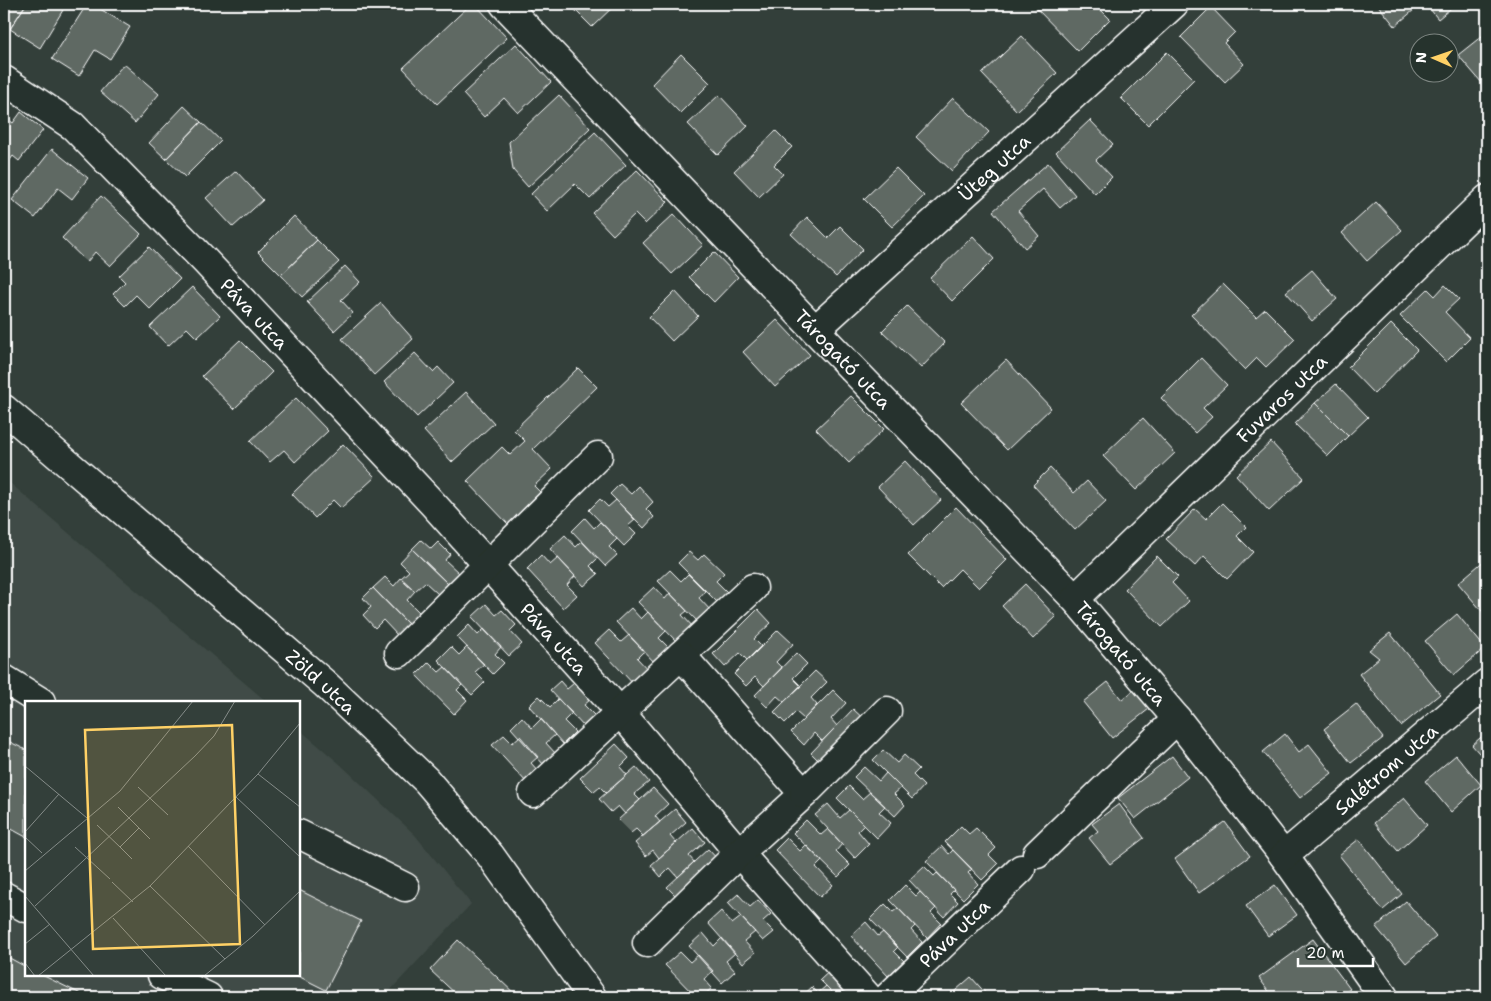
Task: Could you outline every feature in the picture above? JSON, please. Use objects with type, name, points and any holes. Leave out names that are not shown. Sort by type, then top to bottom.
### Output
[{"type":"street","name":"Tárogató utca","points":[[504,4],[1075,599],[1177,719],[1284,856],[1384,997]]},
{"type":"street","name":"Üteg utca","points":[[815,330],[1174,4]]},
{"type":"street","name":"Páva utca","points":[[4,80],[73,126],[205,261],[488,565],[621,713],[739,853],[868,997]]},
{"type":"street","name":"Fuvaros utca","points":[[1075,599],[1487,199]]},
{"type":"street","name":"Zöld utca","points":[[4,409],[317,678],[426,780],[490,855],[592,997]]},
{"type":"street","points":[[399,653],[598,456]]},
{"type":"street","points":[[534,793],[753,588]]},
{"type":"street","points":[[681,655],[804,794]]},
{"type":"street","points":[[4,680],[39,701]]},
{"type":"street","name":"Salétrom utca","points":[[1284,856],[1487,683]]},
{"type":"street","points":[[647,944],[739,853],[804,794],[887,711]]},
{"type":"street","name":"Tárogató utca","points":[[1029,861],[1177,719]]},
{"type":"street","points":[[300,834],[405,887]]},
{"type":"street","name":"Páva utca","points":[[888,997],[1029,861]]},
{"type":"street","points":[[4,896],[25,907]]},
{"type":"street","points":[[164,976],[208,997]]},
{"type":"shaded area","points":[[4,478],[266,701],[25,701],[25,976],[300,976],[300,730],[341,765],[415,835],[471,904],[384,997],[4,997]]},
{"type":"building","points":[[4,4],[26,4],[10,29],[4,25]]},
{"type":"building","points":[[26,4],[53,4],[63,10],[40,48],[10,29]]},
{"type":"building","points":[[87,4],[92,4],[130,27],[110,59],[95,50],[79,76],[52,59]]},
{"type":"building","points":[[471,4],[475,4],[507,38],[437,104],[403,68]]},
{"type":"building","points":[[569,4],[616,4],[592,27]]},
{"type":"building","points":[[1032,4],[1095,4],[1110,19],[1078,51]]},
{"type":"building","points":[[1377,4],[1421,4],[1395,26]]},
{"type":"building","points":[[1426,4],[1456,4],[1438,19]]},
{"type":"building","points":[[1211,7],[1235,32],[1224,43],[1244,64],[1225,82],[1181,37]]},
{"type":"building","points":[[1487,32],[1487,79],[1482,83],[1458,55]]},
{"type":"building","points":[[1022,36],[1057,73],[1017,111],[982,74]]},
{"type":"building","points":[[516,44],[551,82],[518,113],[504,98],[484,117],[463,94]]},
{"type":"building","points":[[1167,52],[1194,79],[1148,125],[1121,98]]},
{"type":"building","points":[[681,54],[710,83],[680,113],[652,84]]},
{"type":"building","points":[[124,64],[159,94],[135,123],[100,92]]},
{"type":"building","points":[[559,95],[590,128],[528,187],[513,170],[509,142]]},
{"type":"building","points":[[719,95],[748,126],[718,155],[688,124]]},
{"type":"building","points":[[953,98],[989,132],[952,171],[916,137]]},
{"type":"building","points":[[184,106],[201,122],[166,159],[149,143]]},
{"type":"building","points":[[21,112],[43,130],[19,161],[13,156],[4,168],[4,116],[13,123]]},
{"type":"building","points":[[1090,120],[1113,144],[1096,160],[1112,177],[1095,194],[1056,152]]},
{"type":"building","points":[[201,122],[221,141],[185,177],[166,159]]},
{"type":"building","points":[[776,131],[792,147],[774,165],[783,174],[759,197],[734,171]]},
{"type":"building","points":[[595,132],[626,165],[590,199],[575,184],[547,211],[531,194]]},
{"type":"building","points":[[52,149],[88,178],[72,199],[58,188],[35,218],[12,200]]},
{"type":"building","points":[[1048,163],[1075,195],[1060,208],[1043,189],[1018,211],[1039,236],[1025,248],[993,211]]},
{"type":"building","points":[[896,168],[924,196],[892,227],[864,199]]},
{"type":"building","points":[[637,170],[668,202],[645,224],[635,214],[613,235],[592,213]]},
{"type":"building","points":[[236,171],[263,200],[233,227],[206,198]]},
{"type":"building","points":[[101,196],[141,234],[110,266],[95,252],[87,262],[62,238]]},
{"type":"building","points":[[1376,202],[1402,230],[1367,261],[1342,233]]},
{"type":"building","points":[[674,214],[703,245],[672,274],[643,243]]},
{"type":"building","points":[[294,216],[317,240],[281,275],[258,252]]},
{"type":"building","points":[[807,217],[828,238],[840,226],[863,249],[836,277],[791,234]]},
{"type":"building","points":[[973,236],[994,259],[952,301],[930,278]]},
{"type":"building","points":[[317,240],[339,262],[302,297],[281,275]]},
{"type":"building","points":[[149,247],[180,279],[150,309],[136,295],[125,306],[113,294],[125,282],[119,276]]},
{"type":"building","points":[[714,252],[738,277],[714,302],[689,277]]},
{"type":"building","points":[[345,266],[360,282],[341,300],[353,313],[334,331],[307,302]]},
{"type":"building","points":[[1312,270],[1337,299],[1312,321],[1286,292]]},
{"type":"building","points":[[1223,284],[1256,317],[1265,309],[1295,339],[1266,367],[1257,358],[1245,370],[1191,315]]},
{"type":"building","points":[[1445,285],[1459,299],[1445,312],[1470,338],[1446,362],[1400,316],[1428,289],[1435,296]]},
{"type":"building","points":[[192,287],[220,316],[197,338],[187,328],[168,346],[150,327]]},
{"type":"building","points":[[675,291],[698,316],[672,341],[649,317]]},
{"type":"building","points":[[381,303],[413,339],[374,375],[342,339]]},
{"type":"building","points":[[907,306],[945,343],[921,368],[882,331]]},
{"type":"building","points":[[777,320],[810,355],[775,387],[743,352]]},
{"type":"building","points":[[1391,324],[1417,350],[1374,394],[1348,367]]},
{"type":"building","points":[[240,340],[272,372],[234,409],[202,376]]},
{"type":"building","points":[[415,353],[433,372],[438,367],[453,383],[417,417],[384,382]]},
{"type":"building","points":[[1201,358],[1227,385],[1203,408],[1212,417],[1195,433],[1161,398]]},
{"type":"building","points":[[1006,360],[1051,408],[1007,450],[961,403]]},
{"type":"building","points":[[578,368],[597,387],[533,449],[552,469],[534,486],[540,492],[508,524],[467,481],[502,447],[510,455],[525,441],[514,430]]},
{"type":"building","points":[[1336,384],[1368,417],[1348,436],[1315,403]]},
{"type":"building","points":[[466,392],[494,423],[452,462],[424,431]]},
{"type":"building","points":[[851,396],[884,429],[849,463],[816,429]]},
{"type":"building","points":[[296,398],[328,431],[295,462],[284,450],[270,462],[250,441]]},
{"type":"building","points":[[1315,403],[1348,436],[1328,456],[1295,424]]},
{"type":"building","points":[[1143,418],[1175,453],[1136,490],[1103,456]]},
{"type":"building","points":[[1271,442],[1304,478],[1269,511],[1236,475]]},
{"type":"building","points":[[343,444],[375,477],[341,508],[333,500],[315,518],[292,494]]},
{"type":"building","points":[[905,461],[941,500],[914,525],[878,487]]},
{"type":"building","points":[[1050,468],[1074,493],[1087,481],[1106,501],[1075,530],[1033,485]]},
{"type":"building","points":[[620,484],[631,494],[639,486],[653,502],[646,509],[654,517],[644,528],[610,494]]},
{"type":"building","points":[[600,499],[608,507],[616,500],[635,520],[628,526],[636,534],[624,546],[589,510]]},
{"type":"building","points":[[1222,503],[1246,527],[1237,536],[1253,552],[1227,579],[1204,556],[1195,566],[1166,539],[1195,509],[1206,519]]},
{"type":"building","points":[[956,507],[1007,560],[979,588],[960,569],[941,588],[908,555]]},
{"type":"building","points":[[585,518],[594,528],[600,522],[617,539],[609,547],[617,555],[605,566],[572,531]]},
{"type":"building","points":[[565,535],[576,547],[582,541],[598,558],[590,566],[598,574],[584,586],[550,549]]},
{"type":"building","points":[[421,540],[431,549],[438,542],[450,554],[445,560],[459,573],[448,584],[412,549]]},
{"type":"building","points":[[412,549],[448,584],[438,594],[425,582],[415,591],[401,578],[409,571],[400,562]]},
{"type":"building","points":[[689,552],[698,560],[704,554],[724,573],[716,581],[727,592],[717,602],[678,563]]},
{"type":"building","points":[[541,555],[550,565],[558,558],[575,576],[567,585],[577,595],[563,608],[527,569]]},
{"type":"building","points":[[1157,556],[1178,577],[1172,583],[1189,601],[1162,627],[1125,589]]},
{"type":"building","points":[[1487,559],[1487,617],[1458,583]]},
{"type":"building","points":[[670,570],[681,581],[688,574],[705,591],[699,598],[711,611],[699,623],[658,581]]},
{"type":"building","points":[[385,577],[394,586],[401,578],[415,591],[407,600],[420,613],[408,624],[373,588]]},
{"type":"building","points":[[1025,584],[1056,617],[1033,639],[1002,606]]},
{"type":"building","points":[[654,587],[665,599],[670,593],[687,611],[682,615],[694,628],[678,643],[638,602]]},
{"type":"building","points":[[373,588],[408,624],[398,636],[383,620],[375,628],[363,615],[371,607],[363,598]]},
{"type":"building","points":[[486,604],[496,615],[502,610],[516,625],[510,631],[522,644],[509,656],[472,617]]},
{"type":"building","points":[[631,608],[641,619],[648,612],[666,631],[659,638],[671,650],[656,664],[616,622]]},
{"type":"building","points":[[758,609],[771,623],[754,639],[761,646],[747,660],[740,653],[725,667],[713,654]]},
{"type":"building","points":[[1457,614],[1485,648],[1454,675],[1425,641]]},
{"type":"building","points":[[469,625],[478,635],[484,629],[501,647],[495,654],[504,663],[493,674],[457,637]]},
{"type":"building","points":[[609,630],[621,642],[629,635],[644,651],[637,658],[651,673],[636,687],[595,643]]},
{"type":"building","points":[[778,630],[793,644],[776,662],[782,668],[764,686],[755,677],[746,686],[734,674]]},
{"type":"building","points":[[1390,633],[1440,694],[1401,726],[1359,674],[1379,658],[1369,650]]},
{"type":"building","points":[[451,647],[459,655],[467,647],[484,664],[475,672],[485,682],[472,695],[438,660]]},
{"type":"building","points":[[796,653],[807,664],[793,678],[801,686],[784,702],[777,696],[767,707],[755,695]]},
{"type":"building","points":[[429,662],[439,672],[445,667],[462,685],[457,690],[467,700],[454,714],[416,675]]},
{"type":"building","points":[[815,671],[827,682],[811,698],[817,705],[804,719],[796,712],[785,723],[774,712]]},
{"type":"building","points":[[560,681],[567,689],[574,683],[590,700],[584,705],[596,717],[584,727],[550,690]]},
{"type":"building","points":[[1108,682],[1122,700],[1134,690],[1149,709],[1112,738],[1083,702]]},
{"type":"building","points":[[833,690],[846,703],[831,719],[837,726],[822,741],[814,733],[804,745],[791,732]]},
{"type":"building","points":[[539,696],[550,707],[558,699],[572,713],[564,721],[575,732],[563,744],[529,706]]},
{"type":"building","points":[[1356,704],[1383,738],[1351,763],[1324,729]]},
{"type":"building","points":[[853,709],[866,721],[824,766],[811,753]]},
{"type":"building","points":[[522,717],[532,728],[541,719],[555,735],[546,743],[556,754],[544,765],[511,728]]},
{"type":"building","points":[[1487,732],[1487,762],[1472,745]]},
{"type":"building","points":[[1285,734],[1299,752],[1309,744],[1332,773],[1300,798],[1263,752]]},
{"type":"building","points":[[504,735],[512,743],[520,736],[538,757],[531,763],[539,772],[527,783],[492,745]]},
{"type":"building","points":[[4,739],[25,750],[25,836],[4,825]]},
{"type":"building","points":[[616,744],[629,758],[620,767],[627,775],[606,793],[600,787],[594,792],[580,778]]},
{"type":"building","points":[[883,750],[897,763],[904,755],[919,769],[913,775],[924,786],[912,799],[873,760]]},
{"type":"building","points":[[1456,755],[1481,785],[1451,812],[1425,781]]},
{"type":"building","points":[[1172,756],[1188,777],[1135,819],[1118,798]]},
{"type":"building","points":[[636,767],[649,782],[634,794],[640,800],[625,814],[618,806],[611,812],[599,799]]},
{"type":"building","points":[[864,767],[879,781],[886,773],[901,788],[894,794],[905,805],[895,816],[854,777]]},
{"type":"building","points":[[849,786],[862,799],[870,792],[885,806],[879,812],[891,823],[877,838],[837,798]]},
{"type":"building","points":[[653,788],[668,804],[655,816],[660,822],[643,836],[636,829],[631,833],[618,820]]},
{"type":"building","points":[[1404,798],[1427,825],[1398,851],[1374,823]]},
{"type":"building","points":[[828,804],[840,818],[849,810],[864,825],[858,831],[869,844],[855,858],[815,815]]},
{"type":"building","points":[[1119,804],[1144,838],[1110,864],[1089,838],[1098,831],[1092,824]]},
{"type":"building","points":[[675,809],[686,822],[670,836],[676,843],[659,858],[653,850],[646,856],[635,843]]},
{"type":"building","points":[[806,820],[821,835],[828,829],[842,844],[836,851],[850,865],[838,877],[793,833]]},
{"type":"building","points":[[1225,822],[1250,856],[1199,893],[1175,859]]},
{"type":"building","points":[[961,826],[969,834],[976,828],[996,848],[989,855],[998,864],[982,880],[945,842]]},
{"type":"building","points":[[693,828],[705,842],[689,856],[694,862],[678,877],[670,868],[661,877],[651,865]]},
{"type":"building","points":[[787,838],[800,851],[806,845],[822,861],[816,867],[833,885],[820,897],[775,850]]},
{"type":"building","points":[[1359,839],[1402,894],[1383,910],[1339,855]]},
{"type":"building","points":[[942,846],[949,854],[953,850],[972,869],[968,873],[978,884],[963,899],[926,861]]},
{"type":"building","points":[[708,849],[721,863],[681,901],[667,887]]},
{"type":"building","points":[[924,866],[934,876],[937,873],[954,890],[950,894],[958,902],[944,917],[909,880]]},
{"type":"building","points":[[905,885],[916,896],[920,892],[936,908],[931,913],[941,923],[927,938],[890,900]]},
{"type":"building","points":[[1275,885],[1297,915],[1268,936],[1246,906]]},
{"type":"building","points":[[300,890],[361,921],[326,990],[298,976],[300,976]]},
{"type":"building","points":[[738,894],[750,907],[758,900],[771,914],[763,921],[774,932],[763,941],[728,903]]},
{"type":"building","points":[[1406,901],[1436,937],[1406,963],[1376,927]]},
{"type":"building","points":[[885,904],[893,912],[898,908],[915,926],[911,930],[922,942],[907,957],[870,919]]},
{"type":"building","points":[[721,911],[732,924],[741,917],[755,932],[744,941],[755,953],[743,963],[708,923]]},
{"type":"building","points":[[866,922],[878,936],[883,932],[898,947],[894,951],[904,961],[888,976],[851,936]]},
{"type":"building","points":[[703,933],[714,946],[722,938],[735,953],[726,961],[735,971],[722,983],[689,946]]},
{"type":"building","points":[[1313,939],[1350,989],[1339,997],[1273,997],[1259,978]]},
{"type":"building","points":[[458,940],[518,997],[459,997],[430,970]]},
{"type":"building","points":[[680,952],[690,962],[698,955],[713,971],[704,979],[712,988],[702,997],[696,997],[665,965]]},
{"type":"building","points":[[4,955],[25,966],[25,976],[44,976],[87,997],[4,997]]},
{"type":"building","points":[[835,966],[863,997],[837,997],[820,980]]},
{"type":"building","points":[[971,977],[989,997],[948,997]]},
{"type":"building","points":[[826,986],[837,997],[801,997],[812,987],[818,993]]}]
